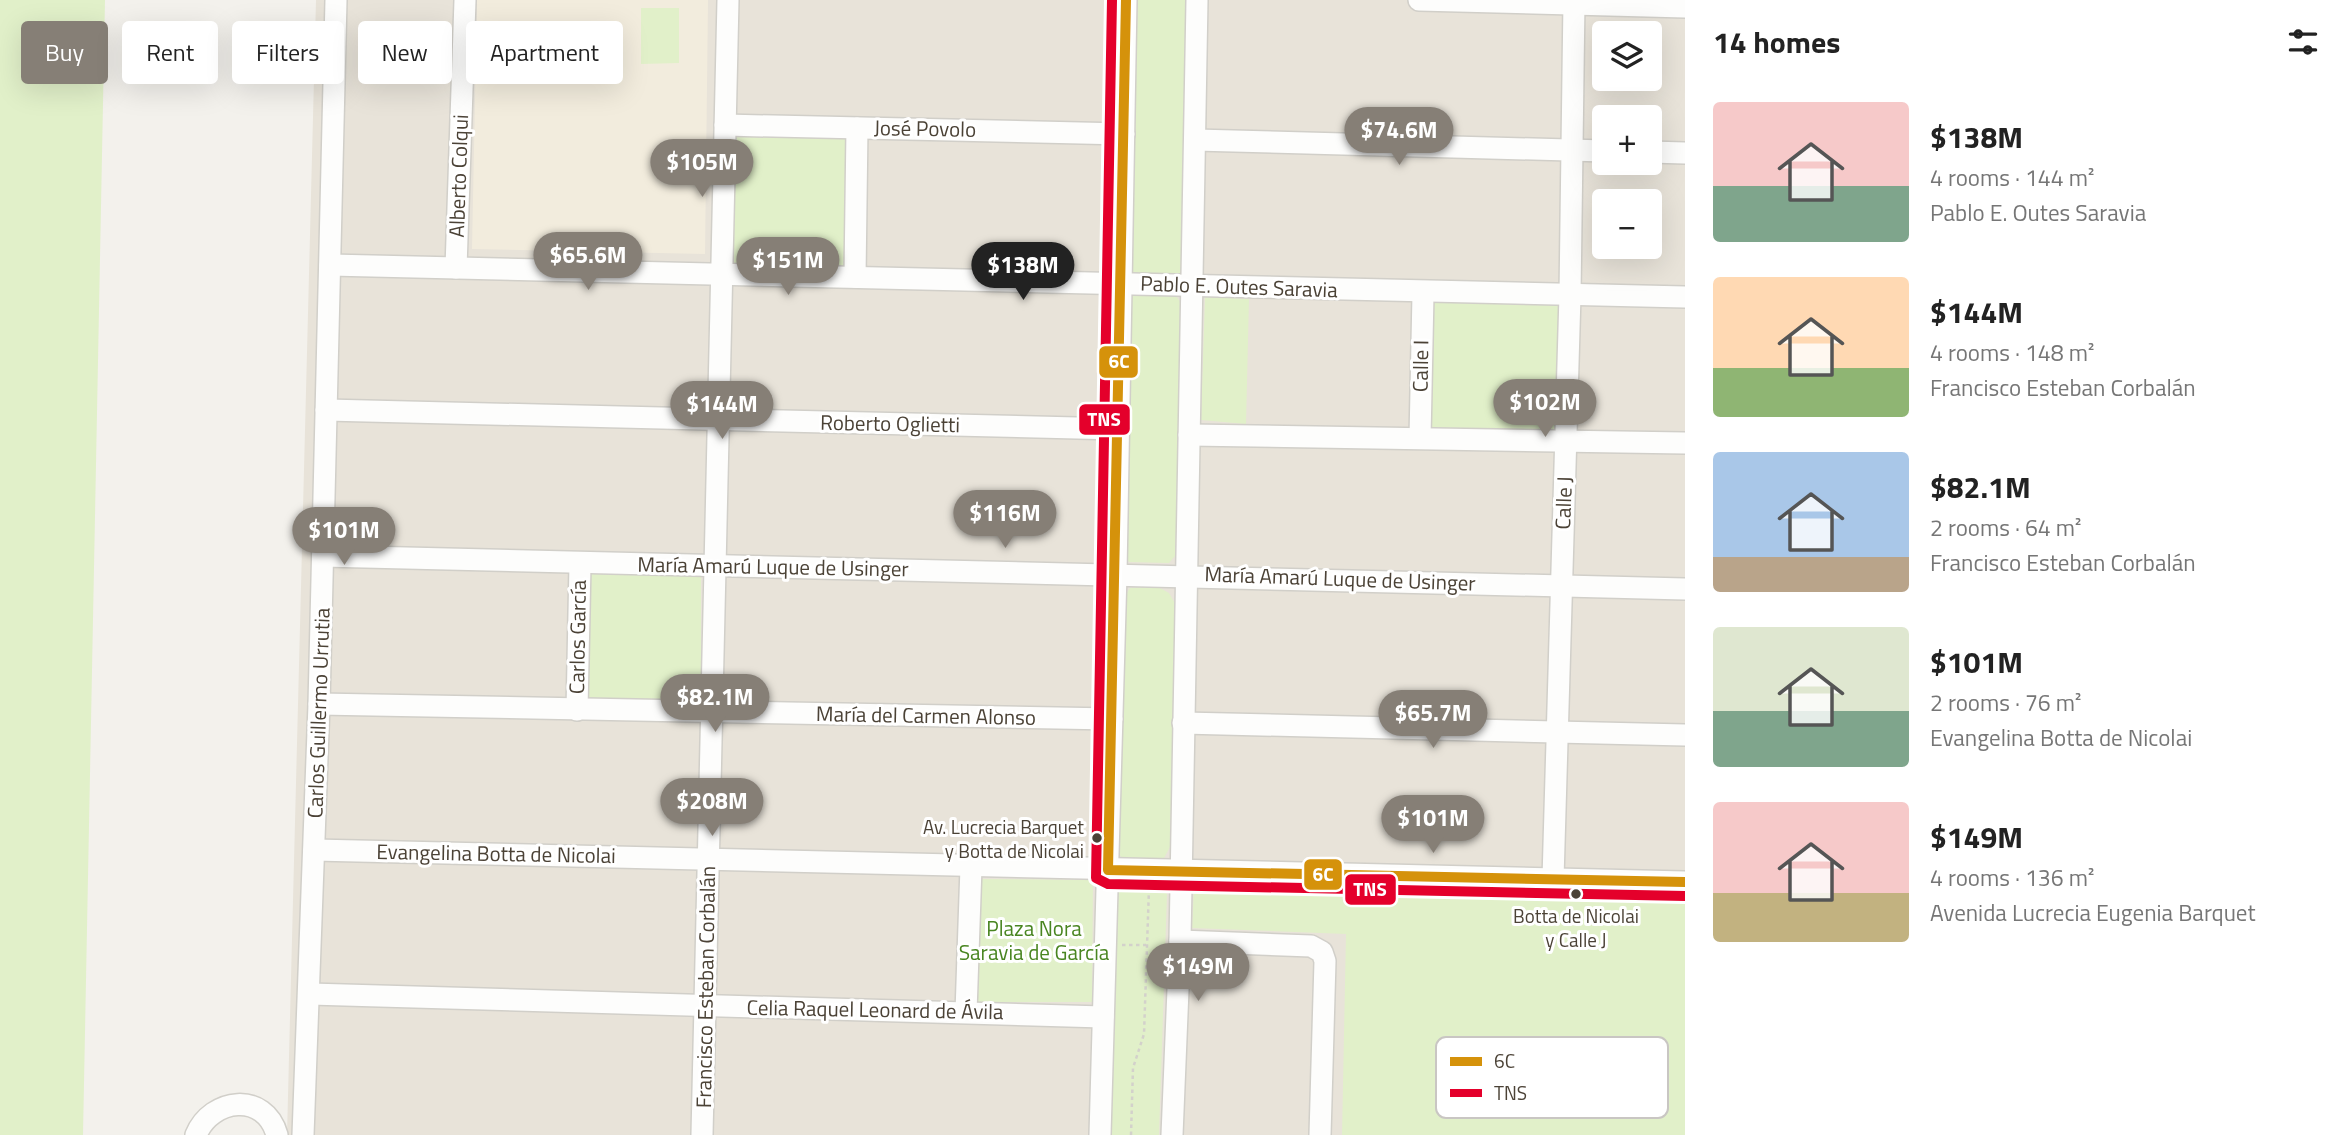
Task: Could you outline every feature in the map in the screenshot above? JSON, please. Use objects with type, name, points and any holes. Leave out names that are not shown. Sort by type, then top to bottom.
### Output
[{"type":"street","name":"Carlos Guillermo Urrutia","points":[[290,1133],[310,994],[336,0]]},
{"type":"street","name":"Alberto Colqui","points":[[456,268],[465,0]]},
{"type":"street","name":"Francisco Esteban Corbalán","points":[[702,1135],[728,0]]},
{"type":"street","points":[[1100,1135],[1116,574],[1126,0]]},
{"type":"street","points":[[1172,1135],[1180,941],[1197,0]]},
{"type":"street","points":[[1419,0],[1685,8]]},
{"type":"street","name":"Calle J","points":[[1553,879],[1570,295],[1574,3]]},
{"type":"street","name":"José Povolo","points":[[725,125],[1124,134]]},
{"type":"street","points":[[855,277],[857,128]]},
{"type":"street","points":[[1195,140],[1592,151]]},
{"type":"street","points":[[1662,152],[1685,153]]},
{"type":"street","name":"Pablo E. Outes Saravia","points":[[330,265],[1120,283],[1423,294],[1685,298]]},
{"type":"street","name":"Calle I","points":[[1420,438],[1423,294]]},
{"type":"street","name":"Roberto Oglietti","points":[[326,410],[1118,429]]},
{"type":"street","points":[[1189,435],[1685,443]]},
{"type":"street","name":"María Amarú Luque de Usinger","points":[[323,556],[1685,589]]},
{"type":"street","name":"Carlos García","points":[[577,710],[580,564]]},
{"type":"street","name":"María del Carmen Alonso","points":[[319,704],[1112,719]]},
{"type":"street","points":[[1183,723],[1685,735]]},
{"type":"street","name":"Evangelina Botta de Nicolai","points":[[314,850],[971,867],[1108,881],[1553,879],[1685,882]]},
{"type":"street","points":[[966,1012],[971,867]]},
{"type":"street","points":[[1180,941],[1311,946],[1322,952],[1325,961],[1320,1135]]},
{"type":"street","name":"Celia Raquel Leonard de Ávila","points":[[310,994],[1103,1017]]},
{"type":"street","points":[[196,1135],[202,1121],[213,1111],[240,1103],[255,1107],[290,1133]]},
{"type":"path","points":[[1131,1135],[1133,1068],[1144,1034],[1149,880]]},
{"type":"path","points":[[1108,881],[1181,880]]},
{"type":"path","points":[[1105,945],[1146,945]]},
{"type":"shaded area","points":[[316,0],[1685,0],[1685,1135],[287,1135],[314,84],[344,84],[344,21],[315,21]]},
{"type":"shaded area","points":[[477,0],[708,0],[705,254],[472,249],[475,84],[623,84],[623,21],[477,21]]},
{"type":"green space","points":[[0,0],[105,0],[105,21],[21,21],[21,84],[103,84],[83,1135],[0,1135]]},
{"type":"green space","points":[[1138,0],[1186,0],[1181,275],[1130,274]]},
{"type":"green space","points":[[641,8],[679,8],[679,63],[641,64]]},
{"type":"green space","points":[[725,125],[857,128],[855,277],[721,274]]},
{"type":"green space","points":[[1134,294],[1174,294],[1184,306],[1175,556],[1169,563],[1129,562],[1122,555],[1128,304]]},
{"type":"green space","points":[[1205,297],[1249,299],[1246,424],[1201,420]]},
{"type":"green space","points":[[1430,300],[1564,303],[1560,434],[1426,430]]},
{"type":"green space","points":[[588,569],[701,570],[701,702],[587,701]]},
{"type":"green space","points":[[1156,586],[1169,593],[1176,605],[1170,847],[1163,860],[1125,861],[1114,849],[1120,603],[1130,588]]},
{"type":"green space","name":"Plaza Nora Saravia de García","points":[[976,879],[1093,880],[1092,1002],[975,1002]]},
{"type":"green space","points":[[1124,883],[1158,884],[1167,894],[1159,1135],[1111,1135],[1115,891]]},
{"type":"green space","points":[[1194,886],[1685,898],[1685,1135],[1342,1135],[1346,934],[1192,928]]},
{"type":"transit line","name":"TNS","points":[[1112,0],[1096,878],[1108,884],[1685,896]]},
{"type":"transit line","name":"6C","points":[[1126,0],[1108,870],[1685,882]]},
{"type":"place","name":"Av. Lucrecia Barquet y Botta de Nicolai","points":[[1097,838]]},
{"type":"place","name":"Botta de Nicolai y Calle J","points":[[1576,894]]}]
